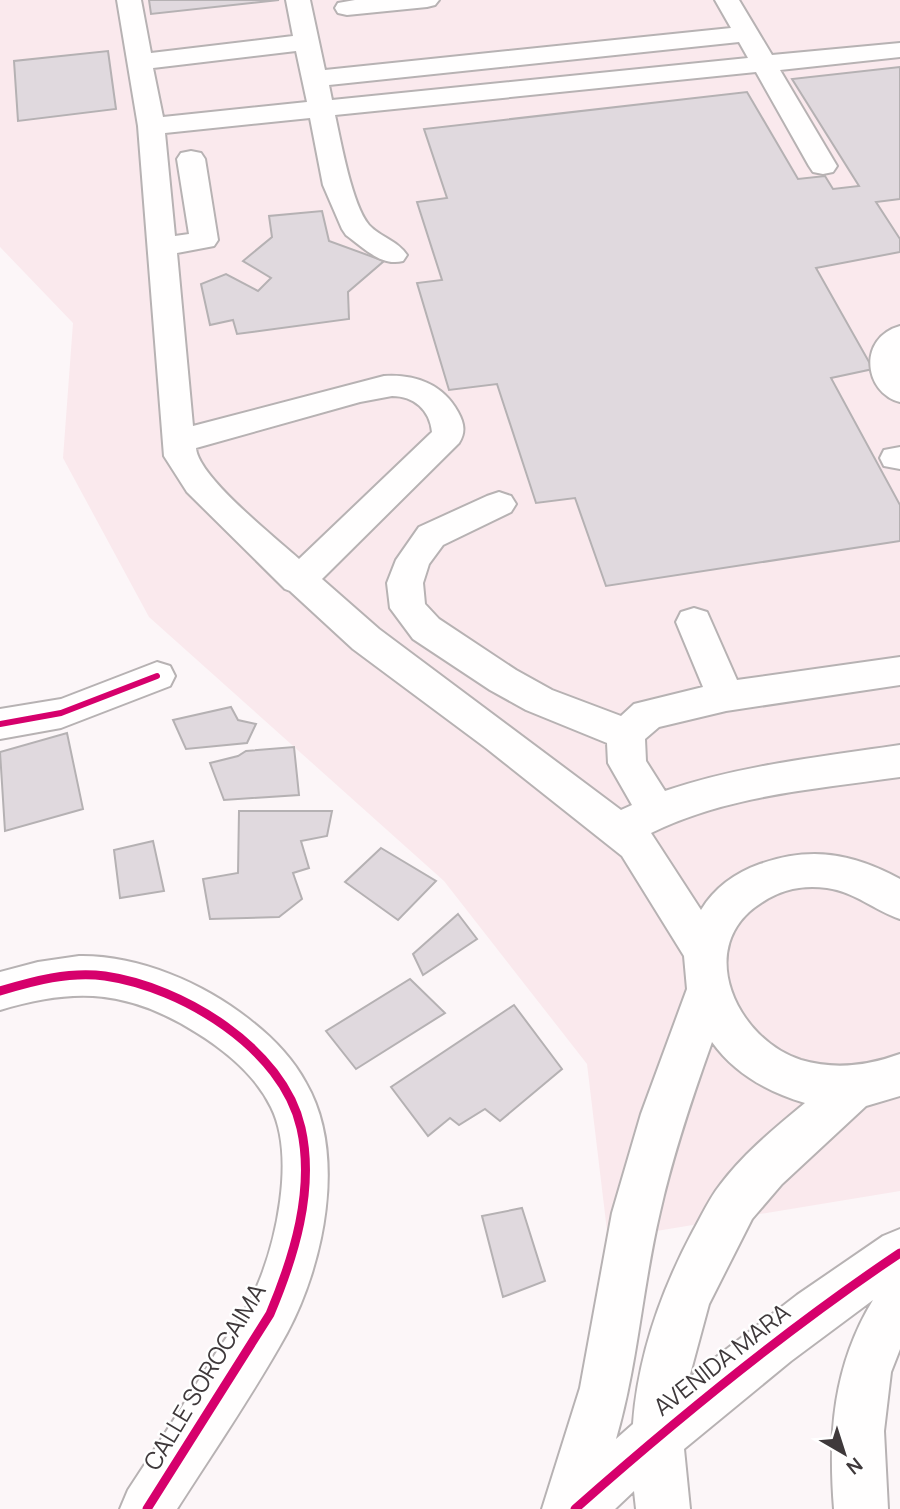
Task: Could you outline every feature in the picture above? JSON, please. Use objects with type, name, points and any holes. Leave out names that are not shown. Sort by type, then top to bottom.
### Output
[{"type":"street","points":[[130,0],[151,126],[180,456],[199,484],[223,511],[366,639],[499,737],[636,844],[706,972],[722,1023],[747,1051],[779,1073],[816,1086],[854,1088],[884,1083],[900,1075]]},
{"type":"street","points":[[298,0],[314,79],[323,108],[337,185],[356,229],[393,255]]},
{"type":"street","points":[[347,8],[427,0]]},
{"type":"street","points":[[733,1],[748,34],[823,166]]},
{"type":"street","points":[[314,79],[748,34]]},
{"type":"street","points":[[140,62],[307,42]]},
{"type":"street","points":[[151,126],[900,50]]},
{"type":"street","points":[[162,246],[204,240],[191,159]]},
{"type":"street","points":[[900,336],[887,346],[886,357],[886,370],[890,381],[900,392]]},
{"type":"street","points":[[180,442],[268,415],[380,388],[400,386],[420,391],[442,408],[448,422],[448,435],[330,552],[297,579]]},
{"type":"street","points":[[499,504],[431,536],[413,560],[405,583],[408,608],[426,629],[503,680],[538,700],[626,734]]},
{"type":"street","points":[[694,622],[726,696]]},
{"type":"street","points":[[656,810],[626,763],[626,734],[647,715],[726,696],[900,671]]},
{"type":"street","points":[[0,724],[60,714],[157,676]]},
{"type":"street","points":[[619,831],[656,810],[706,792],[900,761]]},
{"type":"street","points":[[569,1509],[605,1388],[636,1213],[706,972],[713,922],[733,897],[760,879],[793,871],[829,871],[864,880],[900,901]]},
{"type":"street","name":"CALLE SOROCAIMA","points":[[0,991],[50,979],[102,976],[164,993],[195,1007],[229,1029],[258,1054],[285,1088],[300,1125],[304,1204],[285,1280],[270,1314],[147,1509]]},
{"type":"street","points":[[656,1437],[666,1357],[688,1289],[717,1234],[738,1198],[777,1157],[854,1088]]},
{"type":"street","name":"AVENIDA MARA","points":[[575,1509],[656,1437],[837,1295],[900,1253]]},
{"type":"street","points":[[861,1509],[856,1464],[862,1399],[871,1354],[900,1302]]},
{"type":"street","name":"AVENIDA MARA","points":[[656,1437],[663,1509]]},
{"type":"shaded area","points":[[0,0],[900,0],[900,1191],[608,1239],[587,1064],[444,881],[149,617],[63,458],[73,323],[0,247]]},
{"type":"building","points":[[149,0],[279,0],[151,14]]},
{"type":"building","points":[[108,51],[116,109],[18,121],[14,61]]},
{"type":"building","points":[[900,67],[900,199],[876,202],[900,239],[900,252],[816,268],[873,369],[831,378],[900,505],[900,541],[606,586],[575,498],[536,503],[497,384],[449,390],[417,283],[442,280],[417,202],[447,198],[424,129],[747,92],[798,179],[825,176],[833,189],[859,186],[792,79]]},
{"type":"building","points":[[322,211],[329,241],[384,261],[348,292],[349,319],[237,334],[233,320],[210,325],[201,284],[226,274],[258,291],[271,278],[243,261],[272,237],[269,216]]},
{"type":"building","points":[[231,707],[238,720],[256,724],[247,743],[186,749],[173,720]]},
{"type":"building","points":[[67,733],[83,809],[5,831],[0,752]]},
{"type":"building","points":[[294,747],[299,795],[224,800],[210,763],[238,756],[246,751]]},
{"type":"building","points":[[239,811],[332,811],[327,836],[301,841],[309,868],[293,873],[302,899],[279,917],[210,919],[203,879],[238,873]]},
{"type":"building","points":[[153,841],[164,891],[120,898],[114,850]]},
{"type":"building","points":[[381,848],[436,881],[398,920],[345,882]]},
{"type":"building","points":[[458,914],[477,939],[423,975],[413,954]]},
{"type":"building","points":[[410,979],[445,1013],[356,1069],[326,1031]]},
{"type":"building","points":[[514,1005],[562,1069],[500,1121],[485,1109],[459,1125],[450,1118],[428,1136],[391,1087]]},
{"type":"building","points":[[522,1208],[545,1281],[503,1297],[482,1216]]},
{"type":"cycle path","points":[[0,724],[41,719],[61,713],[157,676]]},
{"type":"cycle path","points":[[0,991],[52,978],[92,975],[134,982],[164,993],[225,1026],[252,1048],[275,1072],[292,1099],[301,1128],[305,1176],[303,1200],[295,1246],[280,1291],[270,1314],[147,1509]]},
{"type":"cycle path","points":[[575,1509],[773,1343],[900,1253]]}]
